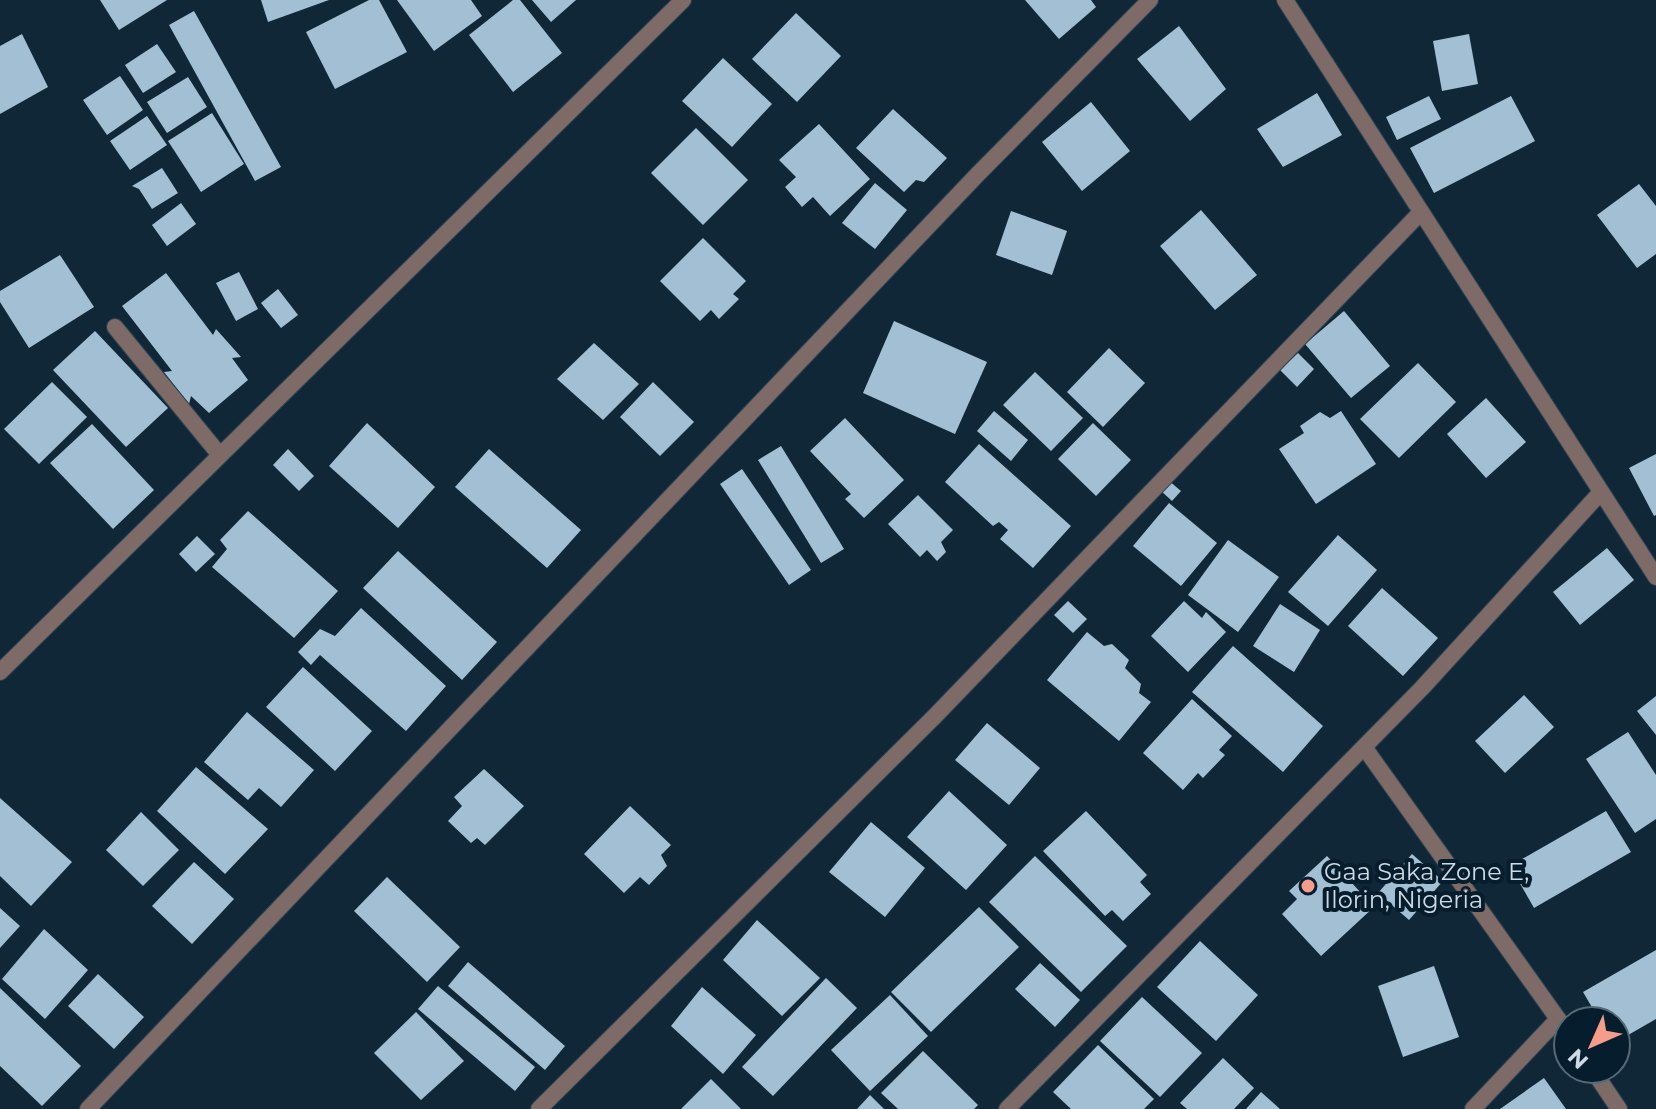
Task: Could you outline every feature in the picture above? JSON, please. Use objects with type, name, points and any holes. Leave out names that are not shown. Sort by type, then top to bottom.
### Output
[{"type":"street","points":[[0,672],[683,0]]},
{"type":"street","points":[[88,1109],[977,175],[1150,0]]},
{"type":"street","points":[[1285,0],[1656,577]]},
{"type":"street","points":[[539,1109],[924,727],[1421,212]]},
{"type":"street","points":[[115,327],[219,454]]},
{"type":"street","points":[[1007,1109],[1364,747],[1601,492]]},
{"type":"street","points":[[1364,747],[1552,1011]]},
{"type":"street","points":[[1473,1109],[1552,1025]]},
{"type":"street","points":[[1603,1085],[1619,1109]]},
{"type":"building","points":[[100,0],[167,0],[119,30]]},
{"type":"building","points":[[261,0],[329,0],[268,22]]},
{"type":"building","points":[[369,0],[379,0],[407,52],[335,89],[306,32]]},
{"type":"building","points":[[397,0],[471,0],[482,16],[434,51]]},
{"type":"building","points":[[513,0],[520,0],[562,53],[513,92],[469,35]]},
{"type":"building","points":[[532,0],[576,0],[551,22]]},
{"type":"building","points":[[1025,0],[1091,0],[1096,7],[1059,39]]},
{"type":"building","points":[[194,11],[281,167],[255,181],[169,25]]},
{"type":"building","points":[[796,13],[841,56],[797,102],[752,59]]},
{"type":"building","points":[[1179,26],[1226,89],[1190,121],[1137,59]]},
{"type":"building","points":[[22,34],[48,87],[0,114],[0,46]]},
{"type":"building","points":[[1469,34],[1478,84],[1442,91],[1433,41]]},
{"type":"building","points":[[157,44],[176,72],[143,93],[125,65]]},
{"type":"building","points":[[723,58],[772,104],[732,147],[682,101]]},
{"type":"building","points":[[120,76],[143,110],[107,135],[83,100]]},
{"type":"building","points":[[188,77],[207,107],[167,133],[147,102]]},
{"type":"building","points":[[1317,93],[1342,135],[1283,167],[1257,129]]},
{"type":"building","points":[[1429,96],[1441,119],[1397,140],[1386,117]]},
{"type":"building","points":[[1511,96],[1535,141],[1434,193],[1410,148]]},
{"type":"building","points":[[1091,102],[1130,151],[1082,191],[1042,142]]},
{"type":"building","points":[[893,109],[947,158],[924,182],[916,180],[904,192],[856,148]]},
{"type":"building","points":[[212,113],[244,164],[201,192],[168,141]]},
{"type":"building","points":[[147,116],[167,145],[130,170],[110,141]]},
{"type":"building","points":[[819,124],[870,179],[830,216],[813,197],[802,207],[785,187],[796,177],[779,160]]},
{"type":"building","points":[[696,128],[748,180],[703,225],[651,173]]},
{"type":"building","points":[[162,168],[178,193],[152,209],[139,189],[132,186]]},
{"type":"building","points":[[875,183],[907,210],[875,249],[842,223]]},
{"type":"building","points":[[1639,184],[1656,206],[1656,254],[1637,268],[1597,215]]},
{"type":"building","points":[[181,203],[196,224],[167,246],[152,225]]},
{"type":"building","points":[[1201,210],[1257,275],[1215,310],[1160,246]]},
{"type":"building","points":[[1011,211],[1067,231],[1052,275],[996,255]]},
{"type":"building","points":[[703,238],[746,281],[733,294],[739,299],[719,319],[711,310],[700,321],[660,281]]},
{"type":"building","points":[[60,255],[94,307],[29,348],[0,302],[0,291]]},
{"type":"building","points":[[239,272],[258,309],[236,321],[216,283]]},
{"type":"building","points":[[166,273],[213,335],[216,329],[241,357],[232,358],[248,380],[209,413],[191,396],[189,404],[164,372],[172,371],[122,306]]},
{"type":"building","points":[[278,289],[298,315],[281,328],[261,303]]},
{"type":"building","points":[[1344,311],[1390,366],[1351,398],[1305,344]]},
{"type":"building","points":[[894,321],[987,362],[955,434],[863,393]]},
{"type":"building","points":[[95,331],[168,408],[126,447],[53,370]]},
{"type":"building","points":[[594,343],[639,384],[603,420],[557,379]]},
{"type":"building","points":[[1109,348],[1145,383],[1103,427],[1067,392]]},
{"type":"building","points":[[1298,353],[1314,369],[1297,387],[1280,370]]},
{"type":"building","points":[[1418,363],[1456,402],[1399,458],[1360,419]]},
{"type":"building","points":[[1035,372],[1083,418],[1051,451],[1003,405]]},
{"type":"building","points":[[52,382],[87,417],[39,464],[4,429]]},
{"type":"building","points":[[653,382],[694,422],[660,456],[620,417]]},
{"type":"building","points":[[1486,398],[1526,442],[1486,478],[1447,434]]},
{"type":"building","points":[[994,411],[1028,440],[1011,461],[977,431]]},
{"type":"building","points":[[1341,411],[1376,464],[1316,504],[1279,449],[1304,433],[1300,426],[1320,412],[1330,418]]},
{"type":"building","points":[[845,418],[904,480],[864,518],[845,499],[851,494],[810,451]]},
{"type":"building","points":[[367,423],[435,487],[398,528],[329,466]]},
{"type":"building","points":[[1093,423],[1131,460],[1096,496],[1058,459]]},
{"type":"building","points":[[92,424],[154,490],[113,529],[50,463]]},
{"type":"building","points":[[979,444],[1071,526],[1033,568],[1000,539],[1008,530],[999,522],[993,526],[945,482]]},
{"type":"building","points":[[781,446],[844,549],[821,563],[758,460]]},
{"type":"building","points":[[288,449],[314,476],[299,491],[273,465]]},
{"type":"building","points":[[489,449],[581,530],[547,568],[455,487]]},
{"type":"building","points":[[1656,454],[1656,515],[1654,516],[1629,468]]},
{"type":"building","points":[[742,469],[811,570],[789,585],[720,484]]},
{"type":"building","points":[[1168,480],[1181,491],[1172,501],[1160,490]]},
{"type":"building","points":[[918,495],[953,530],[941,542],[946,552],[937,561],[927,550],[920,557],[888,524]]},
{"type":"building","points":[[1169,503],[1217,543],[1181,586],[1133,546]]},
{"type":"building","points":[[248,511],[338,591],[294,638],[212,567],[227,549],[220,540]]},
{"type":"building","points":[[1338,535],[1377,570],[1328,626],[1288,592]]},
{"type":"building","points":[[197,536],[215,554],[196,572],[179,554]]},
{"type":"building","points":[[1228,540],[1279,577],[1238,632],[1188,595]]},
{"type":"building","points":[[1607,548],[1634,580],[1580,625],[1553,592]]},
{"type":"building","points":[[398,551],[497,642],[462,680],[363,588]]},
{"type":"building","points":[[1382,588],[1438,638],[1403,676],[1348,626]]},
{"type":"building","points":[[1068,601],[1087,619],[1073,633],[1054,615]]},
{"type":"building","points":[[1184,601],[1202,618],[1206,612],[1226,632],[1188,672],[1151,636]]},
{"type":"building","points":[[1280,604],[1320,630],[1294,672],[1253,646]]},
{"type":"building","points":[[361,608],[446,686],[406,731],[320,655],[311,665],[298,652],[320,629],[335,636]]},
{"type":"building","points":[[1087,632],[1104,646],[1112,644],[1129,660],[1125,668],[1141,684],[1139,693],[1151,702],[1119,741],[1047,680]]},
{"type":"building","points":[[1233,646],[1323,726],[1283,772],[1192,692]]},
{"type":"building","points":[[303,667],[372,731],[335,771],[266,707]]},
{"type":"building","points":[[1524,695],[1554,727],[1505,773],[1475,741]]},
{"type":"building","points":[[1656,696],[1656,735],[1637,711]]},
{"type":"building","points":[[1192,699],[1232,736],[1219,750],[1225,755],[1203,778],[1198,773],[1183,790],[1143,753]]},
{"type":"building","points":[[247,712],[314,770],[281,807],[259,788],[248,800],[204,762]]},
{"type":"building","points":[[987,723],[1040,768],[1009,805],[955,760]]},
{"type":"building","points":[[1628,732],[1656,775],[1656,819],[1635,833],[1586,759]]},
{"type":"building","points":[[196,767],[268,829],[225,874],[157,811]]},
{"type":"building","points":[[484,769],[524,806],[485,845],[477,838],[471,843],[448,821],[462,806],[454,797]]},
{"type":"building","points":[[949,791],[1007,845],[966,890],[907,837]]},
{"type":"building","points":[[0,798],[72,862],[31,906],[0,876]]},
{"type":"building","points":[[630,806],[671,845],[661,855],[667,866],[649,885],[640,877],[624,893],[584,854]]},
{"type":"building","points":[[1086,811],[1147,875],[1140,882],[1151,894],[1123,921],[1112,910],[1105,916],[1043,851]]},
{"type":"building","points":[[1606,811],[1631,852],[1534,908],[1510,866]]},
{"type":"building","points":[[141,812],[179,850],[143,886],[106,850]]},
{"type":"building","points":[[871,822],[925,868],[885,917],[829,872]]},
{"type":"building","points":[[1412,854],[1443,881],[1409,920],[1378,893]]},
{"type":"building","points":[[1035,856],[1127,946],[1081,992],[989,902]]},
{"type":"building","points":[[1327,856],[1374,907],[1321,956],[1282,914],[1297,899],[1289,891]]},
{"type":"building","points":[[194,862],[234,899],[192,944],[152,906]]},
{"type":"building","points":[[387,877],[460,947],[427,982],[354,911]]},
{"type":"building","points":[[979,907],[1019,947],[931,1032],[891,992]]},
{"type":"building","points":[[0,908],[20,926],[0,948]]},
{"type":"building","points":[[757,920],[820,978],[782,1016],[723,960]]},
{"type":"building","points":[[44,929],[88,970],[45,1019],[2,979]]},
{"type":"building","points":[[1200,941],[1258,995],[1216,1041],[1157,987]]},
{"type":"building","points":[[1656,950],[1656,1019],[1632,1033],[1632,1005],[1591,1005],[1583,992]]},
{"type":"building","points":[[468,962],[565,1046],[545,1070],[448,986]]},
{"type":"building","points":[[1040,963],[1080,1000],[1055,1027],[1015,989]]},
{"type":"building","points":[[1434,966],[1459,1037],[1403,1057],[1378,986]]},
{"type":"building","points":[[98,974],[144,1017],[114,1049],[68,1006]]},
{"type":"building","points":[[826,978],[857,1008],[773,1096],[742,1067]]},
{"type":"building","points":[[438,986],[535,1067],[515,1091],[418,1009]]},
{"type":"building","points":[[702,987],[756,1035],[723,1074],[671,1026]]},
{"type":"building","points":[[0,988],[81,1066],[42,1106],[0,1066]]},
{"type":"building","points":[[890,995],[928,1036],[870,1091],[831,1050]]},
{"type":"building","points":[[1142,997],[1202,1053],[1160,1097],[1100,1041]]},
{"type":"building","points":[[416,1012],[464,1061],[421,1100],[374,1053]]},
{"type":"building","points":[[1098,1045],[1154,1099],[1144,1109],[1071,1109],[1053,1092]]},
{"type":"building","points":[[923,1051],[978,1105],[974,1109],[898,1109],[881,1093]]},
{"type":"building","points":[[1223,1058],[1254,1088],[1234,1109],[1187,1109],[1180,1103]]},
{"type":"building","points":[[1544,1078],[1566,1109],[1500,1109]]},
{"type":"building","points":[[711,1079],[741,1109],[681,1109]]},
{"type":"building","points":[[1261,1092],[1280,1109],[1246,1109]]},
{"type":"building","points":[[870,1095],[884,1109],[857,1109]]},
{"type":"place","name":"Gaa Saka Zone E, Ilorin, Nigeria","points":[[1308,886]]}]
